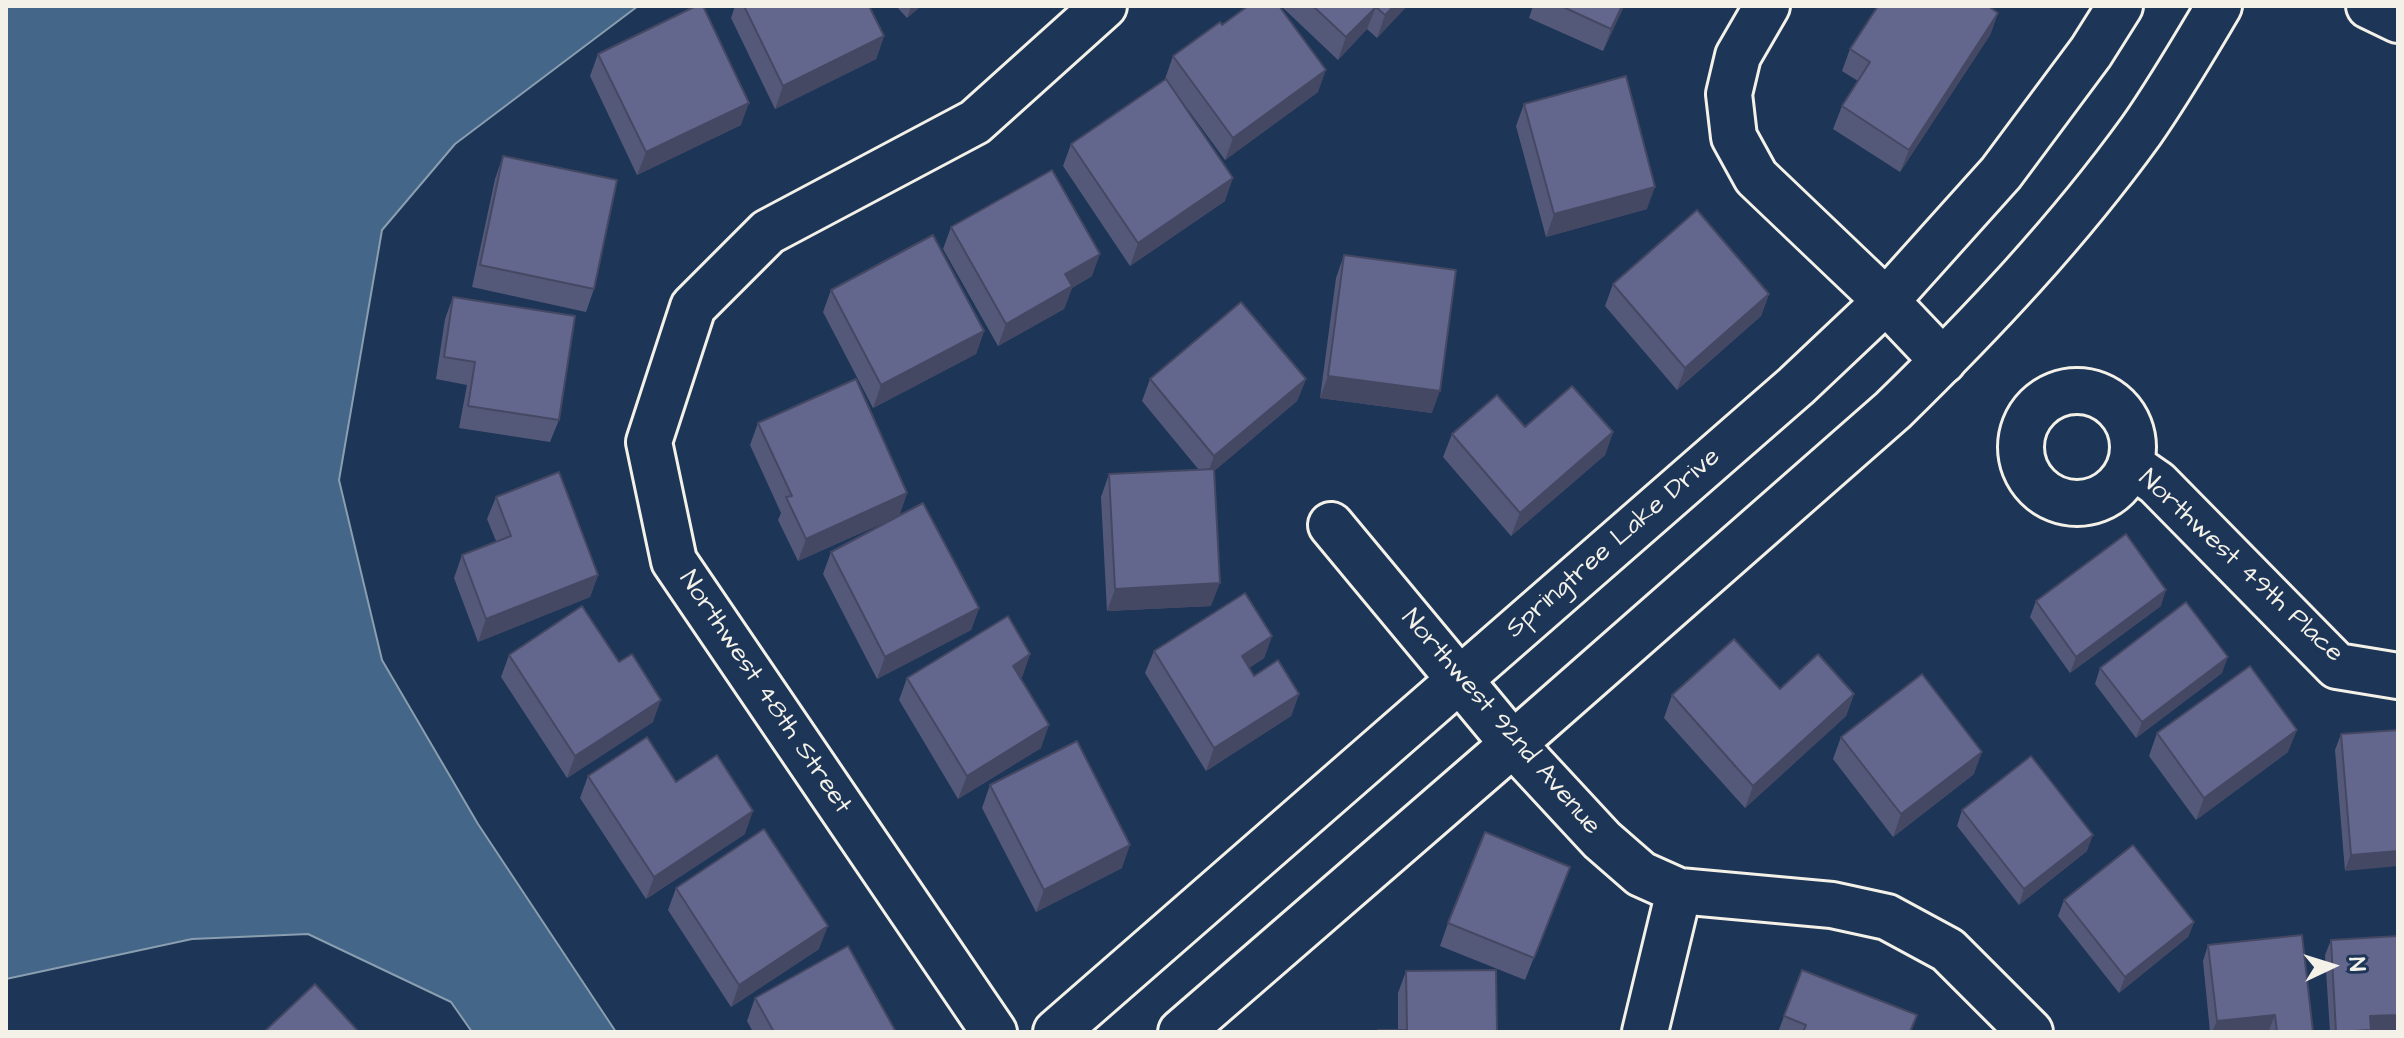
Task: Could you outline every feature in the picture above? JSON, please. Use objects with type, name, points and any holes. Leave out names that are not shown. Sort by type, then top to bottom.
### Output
[{"type":"street","name":"Northwest 48th Street","points":[[994,1032],[674,561],[649,442],[693,307],[768,232],[975,122],[1104,6]]},
{"type":"street","points":[[1767,6],[1738,56],[1729,94],[1734,137],[1756,177],[1886,301],[1943,361]]},
{"type":"street","name":"Springtree Lake Drive","points":[[1056,1032],[1796,386],[1886,301],[2001,173],[2091,52],[2120,6]]},
{"type":"street","points":[[1181,1032],[1881,420],[1943,361],[2026,274],[2122,155],[2149,118],[2219,6]]},
{"type":"street","points":[[2369,6],[2398,20]]},
{"type":"street","name":"Northwest 49th Place","points":[[2131,465],[2157,483],[2337,666],[2398,676]]},
{"type":"street","name":"Northwest 92nd Avenue","points":[[1331,525],[1513,744],[1602,840],[1641,874],[1679,891],[1832,905],[1887,917],[1948,950],[2030,1032]]},
{"type":"street","points":[[1645,1032],[1679,891]]},
{"type":"water","points":[[6,6],[638,6],[455,144],[382,230],[339,480],[382,660],[478,824],[616,1032],[472,1032],[451,1002],[308,934],[192,939],[6,979]]},
{"type":"building","points":[[696,6],[703,6],[749,103],[646,152],[598,54]]},
{"type":"building","points":[[744,6],[869,6],[884,36],[783,86]]},
{"type":"building","points":[[1248,6],[1279,6],[1326,70],[1233,138],[1173,56]]},
{"type":"building","points":[[1313,6],[1394,6],[1385,15],[1376,7],[1346,37]]},
{"type":"building","points":[[1561,6],[1622,6],[1611,29]]},
{"type":"building","points":[[1878,6],[1988,6],[1998,13],[1909,150],[1842,106],[1870,62],[1850,49]]},
{"type":"building","points":[[1626,76],[1655,187],[1554,214],[1524,104]]},
{"type":"building","points":[[1166,79],[1233,178],[1138,243],[1071,144]]},
{"type":"building","points":[[503,156],[617,180],[594,289],[480,265]]},
{"type":"building","points":[[1052,170],[1100,254],[1065,274],[1072,286],[1006,324],[951,227]]},
{"type":"building","points":[[1697,210],[1769,294],[1685,368],[1613,284]]},
{"type":"building","points":[[933,235],[984,331],[881,385],[831,290]]},
{"type":"building","points":[[1344,255],[1456,270],[1440,391],[1328,376]]},
{"type":"building","points":[[453,297],[575,316],[559,420],[468,406],[475,362],[444,357]]},
{"type":"building","points":[[1241,302],[1306,379],[1214,456],[1150,379]]},
{"type":"building","points":[[856,379],[907,493],[806,539],[786,497],[792,496],[758,423]]},
{"type":"building","points":[[1572,386],[1613,432],[1520,513],[1452,434],[1497,395],[1525,427]]},
{"type":"building","points":[[1214,469],[1220,583],[1115,589],[1109,474]]},
{"type":"building","points":[[559,472],[598,575],[486,619],[462,555],[511,536],[496,497]]},
{"type":"building","points":[[923,503],[979,608],[885,657],[831,552]]},
{"type":"building","points":[[2126,534],[2166,590],[2076,657],[2036,601]]},
{"type":"building","points":[[1245,593],[1272,636],[1242,656],[1254,676],[1278,660],[1299,694],[1214,748],[1154,651]]},
{"type":"building","points":[[2186,602],[2228,657],[2142,722],[2100,668]]},
{"type":"building","points":[[582,606],[619,662],[632,654],[661,700],[575,756],[509,655]]},
{"type":"building","points":[[1008,616],[1030,654],[1013,666],[1049,725],[967,776],[907,678]]},
{"type":"building","points":[[1734,639],[1780,689],[1818,654],[1854,694],[1753,786],[1672,695]]},
{"type":"building","points":[[2250,666],[2297,730],[2204,798],[2157,733]]},
{"type":"building","points":[[1922,674],[1982,752],[1901,814],[1841,737]]},
{"type":"building","points":[[2398,730],[2398,851],[2351,855],[2341,734]]},
{"type":"building","points":[[647,737],[676,782],[717,755],[753,811],[654,877],[588,776]]},
{"type":"building","points":[[1077,741],[1130,845],[1044,890],[990,785]]},
{"type":"building","points":[[2031,756],[2093,835],[2024,889],[1962,810]]},
{"type":"building","points":[[764,829],[828,926],[739,985],[676,888]]},
{"type":"building","points":[[1485,832],[1570,867],[1534,958],[1448,923]]},
{"type":"building","points":[[2133,845],[2194,922],[2125,977],[2064,900]]},
{"type":"building","points":[[2302,935],[2313,1032],[2277,1032],[2275,1015],[2217,1021],[2208,945]]},
{"type":"building","points":[[2398,936],[2398,1015],[2370,1016],[2371,1030],[2336,1032],[2331,940]]},
{"type":"building","points":[[848,946],[896,1032],[774,1032],[755,998]]},
{"type":"building","points":[[1496,970],[1497,1032],[1378,1032],[1407,1030],[1406,971]]},
{"type":"building","points":[[1802,970],[1917,1015],[1910,1032],[1803,1032],[1806,1025],[1784,1016]]},
{"type":"building","points":[[315,984],[359,1032],[264,1032]]}]
